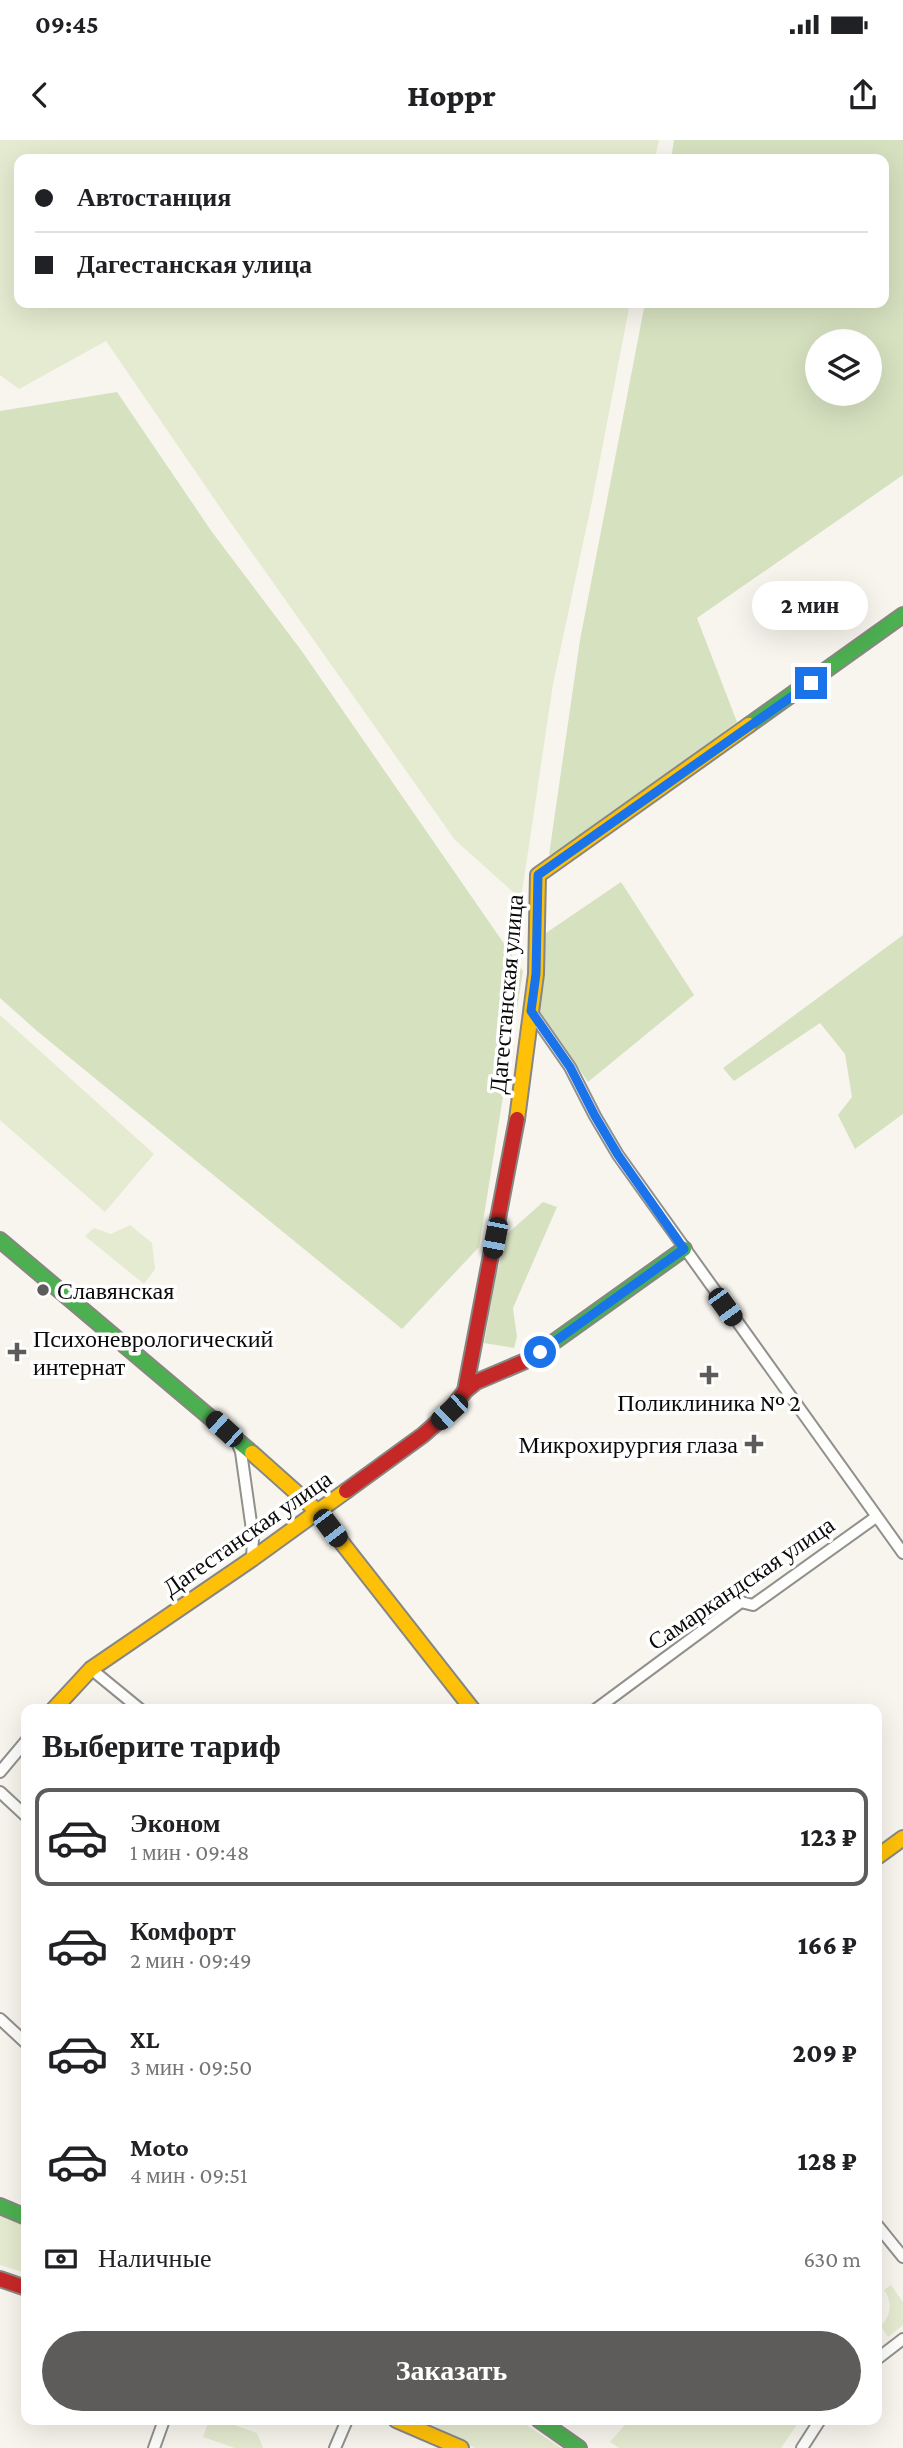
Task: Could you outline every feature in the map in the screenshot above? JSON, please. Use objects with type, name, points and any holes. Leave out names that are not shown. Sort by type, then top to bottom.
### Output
[{"type":"street","name":"Дагестанская улица","points":[[465,1391],[514,1145],[536,974],[538,875],[903,615]]},
{"type":"street","points":[[531,1011],[570,1067],[618,1155],[903,1553]]},
{"type":"street","points":[[0,1240],[317,1511],[469,1704]]},
{"type":"street","name":"Дагестанская улица","points":[[58,1704],[91,1669],[251,1559],[437,1424],[465,1391],[483,1378],[528,1360],[684,1249]]},
{"type":"street","points":[[235,1440],[241,1452],[253,1537],[251,1559]]},
{"type":"street","name":"Самаркандская улица","points":[[603,1704],[741,1602],[753,1605],[876,1517]]},
{"type":"street","points":[[91,1669],[134,1704]]},
{"type":"street","points":[[0,1772],[21,1747]]},
{"type":"street","points":[[0,1792],[21,1811]]},
{"type":"street","points":[[882,1853],[903,1838]]},
{"type":"street","points":[[0,2019],[21,2038]]},
{"type":"street","points":[[0,2206],[21,2215]]},
{"type":"street","points":[[882,2231],[903,2257]]},
{"type":"street","points":[[0,2279],[21,2286]]},
{"type":"street","points":[[882,2355],[903,2339]]},
{"type":"street","points":[[154,2448],[162,2425]]},
{"type":"street","points":[[335,2448],[345,2425]]},
{"type":"street","points":[[408,2425],[461,2448]]},
{"type":"street","points":[[546,2425],[579,2448]]},
{"type":"street","points":[[802,2448],[817,2425]]},
{"type":"green space","points":[[0,140],[659,140],[656,154],[14,154],[14,308],[629,308],[553,684],[521,899],[455,840],[106,341],[19,389],[0,375]]},
{"type":"green space","points":[[674,140],[903,140],[903,475],[697,618],[737,722],[567,848],[549,855],[580,640],[644,308],[889,308],[889,154],[672,154]]},
{"type":"green space","points":[[117,392],[212,532],[301,650],[523,971],[479,1247],[402,1329],[0,998],[0,411]]},
{"type":"green space","points":[[621,882],[694,995],[588,1082],[535,1005],[546,933]]},
{"type":"green space","points":[[903,935],[903,1114],[855,1149],[838,1115],[852,1097],[845,1054],[820,1023],[734,1081],[723,1068]]},
{"type":"green space","points":[[0,1015],[154,1154],[105,1212],[0,1120]]},
{"type":"green space","points":[[543,1202],[557,1207],[513,1308],[517,1337],[514,1348],[484,1343],[507,1234]]},
{"type":"green space","points":[[130,1225],[152,1243],[155,1269],[144,1284],[85,1236],[94,1228],[111,1234]]},
{"type":"green space","points":[[0,2209],[21,2218],[21,2271],[0,2265]]},
{"type":"green space","points":[[891,2285],[903,2302],[903,2325],[888,2337],[882,2328],[890,2308],[884,2290]]},
{"type":"green space","points":[[207,2425],[235,2425],[257,2433],[263,2448],[235,2448],[203,2437]]},
{"type":"green space","points":[[428,2425],[526,2425],[561,2448],[475,2448]]},
{"type":"green space","points":[[625,2425],[797,2425],[781,2448],[619,2448],[610,2442]]},
{"type":"traffic: fast","points":[[749,725],[903,615]]},
{"type":"traffic: fast","points":[[0,1240],[252,1453]]},
{"type":"traffic: fast","points":[[530,1359],[684,1249]]},
{"type":"traffic: fast","points":[[0,2206],[21,2215]]},
{"type":"traffic: fast","points":[[546,2425],[579,2448]]},
{"type":"traffic: slow","points":[[517,1119],[536,974],[538,875],[749,725]]},
{"type":"traffic: slow","points":[[252,1453],[317,1511],[468,1704]]},
{"type":"traffic: slow","points":[[59,1704],[91,1669],[346,1491]]},
{"type":"traffic: slow","points":[[882,1853],[903,1838]]},
{"type":"traffic: slow","points":[[408,2425],[461,2448]]},
{"type":"traffic: jam","points":[[465,1391],[517,1119]]},
{"type":"traffic: jam","points":[[346,1491],[423,1435],[449,1412],[465,1391],[476,1382],[530,1359]]},
{"type":"traffic: jam","points":[[0,2279],[21,2286]]},
{"type":"place","name":"Славянская","points":[[43,1290]]},
{"type":"place","name":"Психоневрологический интернат","points":[[17,1352]]},
{"type":"place","name":"Поликлиника № 2","points":[[709,1375]]},
{"type":"place","name":"Микрохирургия глаза","points":[[754,1444]]},
{"type":"route","points":[[540,1352],[684,1249],[605,1135],[570,1067],[531,1011],[536,974],[538,875],[811,683]]}]
